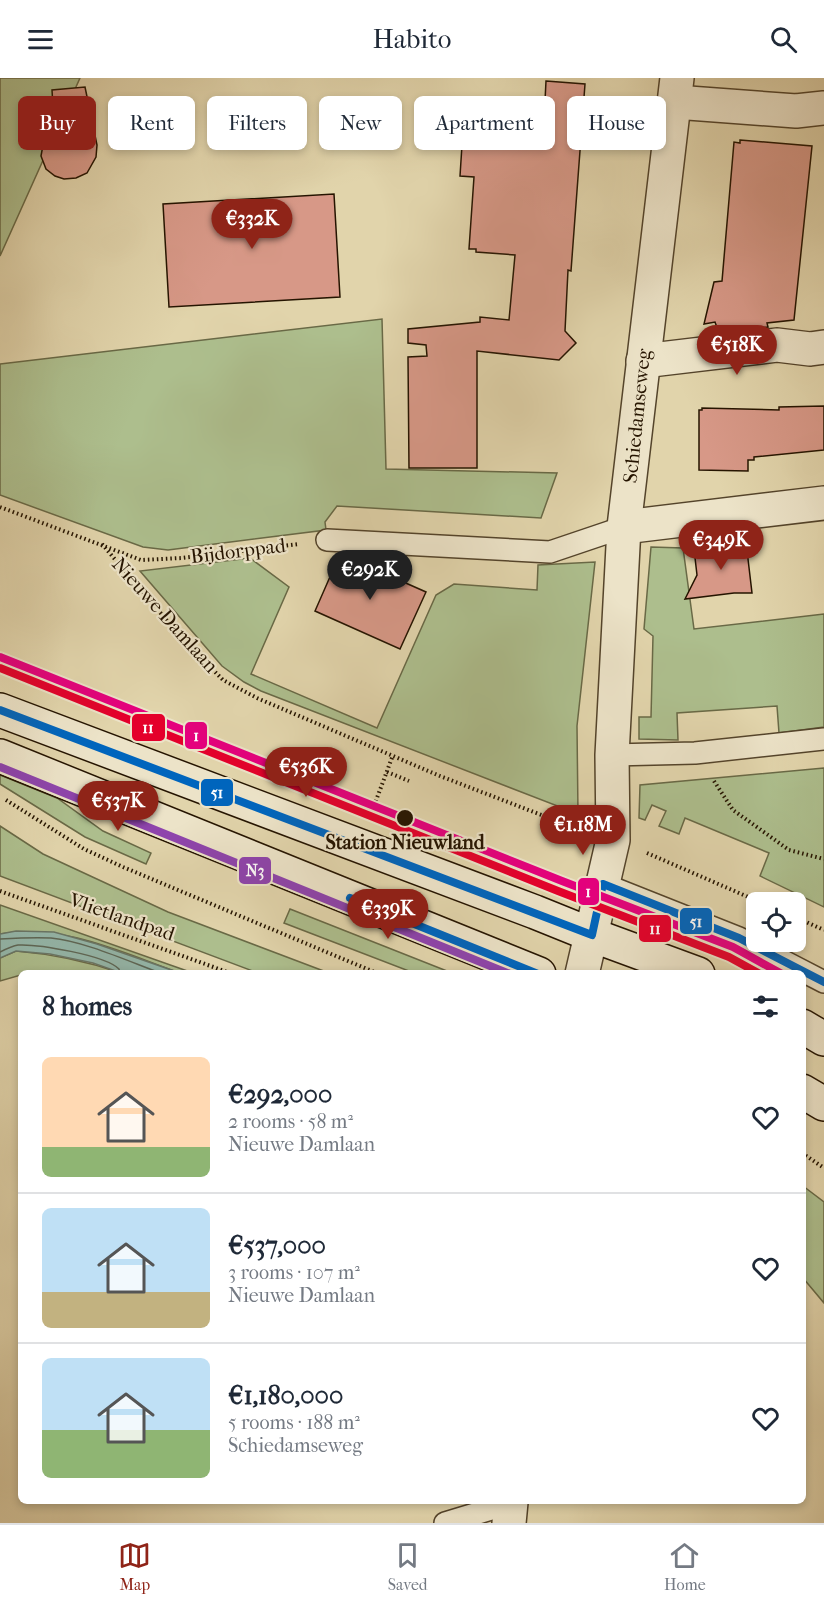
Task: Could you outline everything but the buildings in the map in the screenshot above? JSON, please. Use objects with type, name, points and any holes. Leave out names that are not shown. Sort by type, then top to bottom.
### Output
[{"type":"street","points":[[676,90],[796,111],[824,108]]},
{"type":"street","name":"Schiedamseweg","points":[[583,970],[613,840],[612,755],[624,527],[676,90]]},
{"type":"street","points":[[643,361],[777,345],[810,349],[824,347]]},
{"type":"street","points":[[624,527],[824,503]]},
{"type":"street","points":[[0,710],[687,970]]},
{"type":"street","points":[[0,756],[529,970]]},
{"type":"street","points":[[806,1028],[824,1039]]},
{"type":"street","points":[[806,1093],[824,1104]]},
{"type":"lane","points":[[327,540],[550,552],[624,527]]},
{"type":"lane","points":[[612,755],[695,753],[824,739]]},
{"type":"lane","points":[[603,884],[739,938],[801,970]]},
{"type":"lane","points":[[806,973],[824,982]]},
{"type":"lane","points":[[445,1523],[511,1509]]},
{"type":"path","name":"Bijdorppad","points":[[0,507],[141,560],[182,558],[327,540]]},
{"type":"path","name":"Nieuwe Damlaan","points":[[102,544],[180,636],[223,680],[257,698],[451,780],[640,850],[746,896]]},
{"type":"path","points":[[695,753],[733,810],[789,850],[824,859]]},
{"type":"path","points":[[369,820],[393,755]]},
{"type":"path","points":[[387,772],[409,781]]},
{"type":"path","points":[[0,796],[94,853],[370,970]]},
{"type":"path","name":"Vlietlandpad","points":[[0,891],[222,970]]},
{"type":"path","points":[[806,922],[824,930]]},
{"type":"path","points":[[806,1156],[824,1168]]},
{"type":"green space","points":[[0,78],[80,78],[72,96],[18,96],[18,150],[48,150],[0,256]]},
{"type":"green space","points":[[382,319],[386,469],[557,473],[541,518],[337,506],[325,522],[326,530],[168,550],[143,547],[0,495],[0,364]]},
{"type":"green space","points":[[651,547],[683,548],[694,629],[824,614],[824,727],[779,733],[777,706],[677,713],[678,740],[639,739],[639,717],[651,717],[653,636],[644,629]]},
{"type":"green space","points":[[250,558],[289,587],[251,674],[377,728],[436,595],[454,584],[537,590],[538,565],[595,562],[577,726],[578,814],[261,691],[244,682],[222,666],[140,571]]},
{"type":"green space","points":[[824,768],[824,907],[806,898],[806,892],[793,892],[760,876],[769,853],[685,818],[679,834],[659,826],[666,811],[652,805],[645,820],[639,818],[640,785]]},
{"type":"green space","points":[[0,775],[57,798],[103,831],[151,853],[146,864],[85,837],[0,784]]},
{"type":"green space","points":[[0,826],[43,854],[168,912],[321,970],[250,970],[0,876]]},
{"type":"green space","points":[[0,905],[184,970],[172,970],[69,936],[23,932],[0,934]]},
{"type":"green space","points":[[290,909],[444,970],[406,970],[284,923]]},
{"type":"green space","points":[[16,951],[69,959],[111,970],[18,970],[18,976],[0,981],[0,958]]},
{"type":"green space","points":[[806,1188],[824,1202],[824,1303],[806,1282]]},
{"type":"water","points":[[16,931],[54,932],[97,944],[171,970],[113,970],[93,963],[50,954],[16,951],[0,958],[0,934]]},
{"type":"transit line","name":"1","points":[[0,657],[733,947],[775,970]]},
{"type":"transit line","name":"11","points":[[0,668],[729,957],[753,970]]},
{"type":"transit line","name":"51","points":[[0,710],[592,935],[603,884],[739,938],[801,970]]},
{"type":"transit line","name":"N3","points":[[0,767],[500,970]]},
{"type":"transit line","name":"51","points":[[350,898],[528,970]]},
{"type":"transit line","name":"51","points":[[806,973],[824,982]]},
{"type":"place","name":"Station Nieuwland","points":[[405,818]]}]
